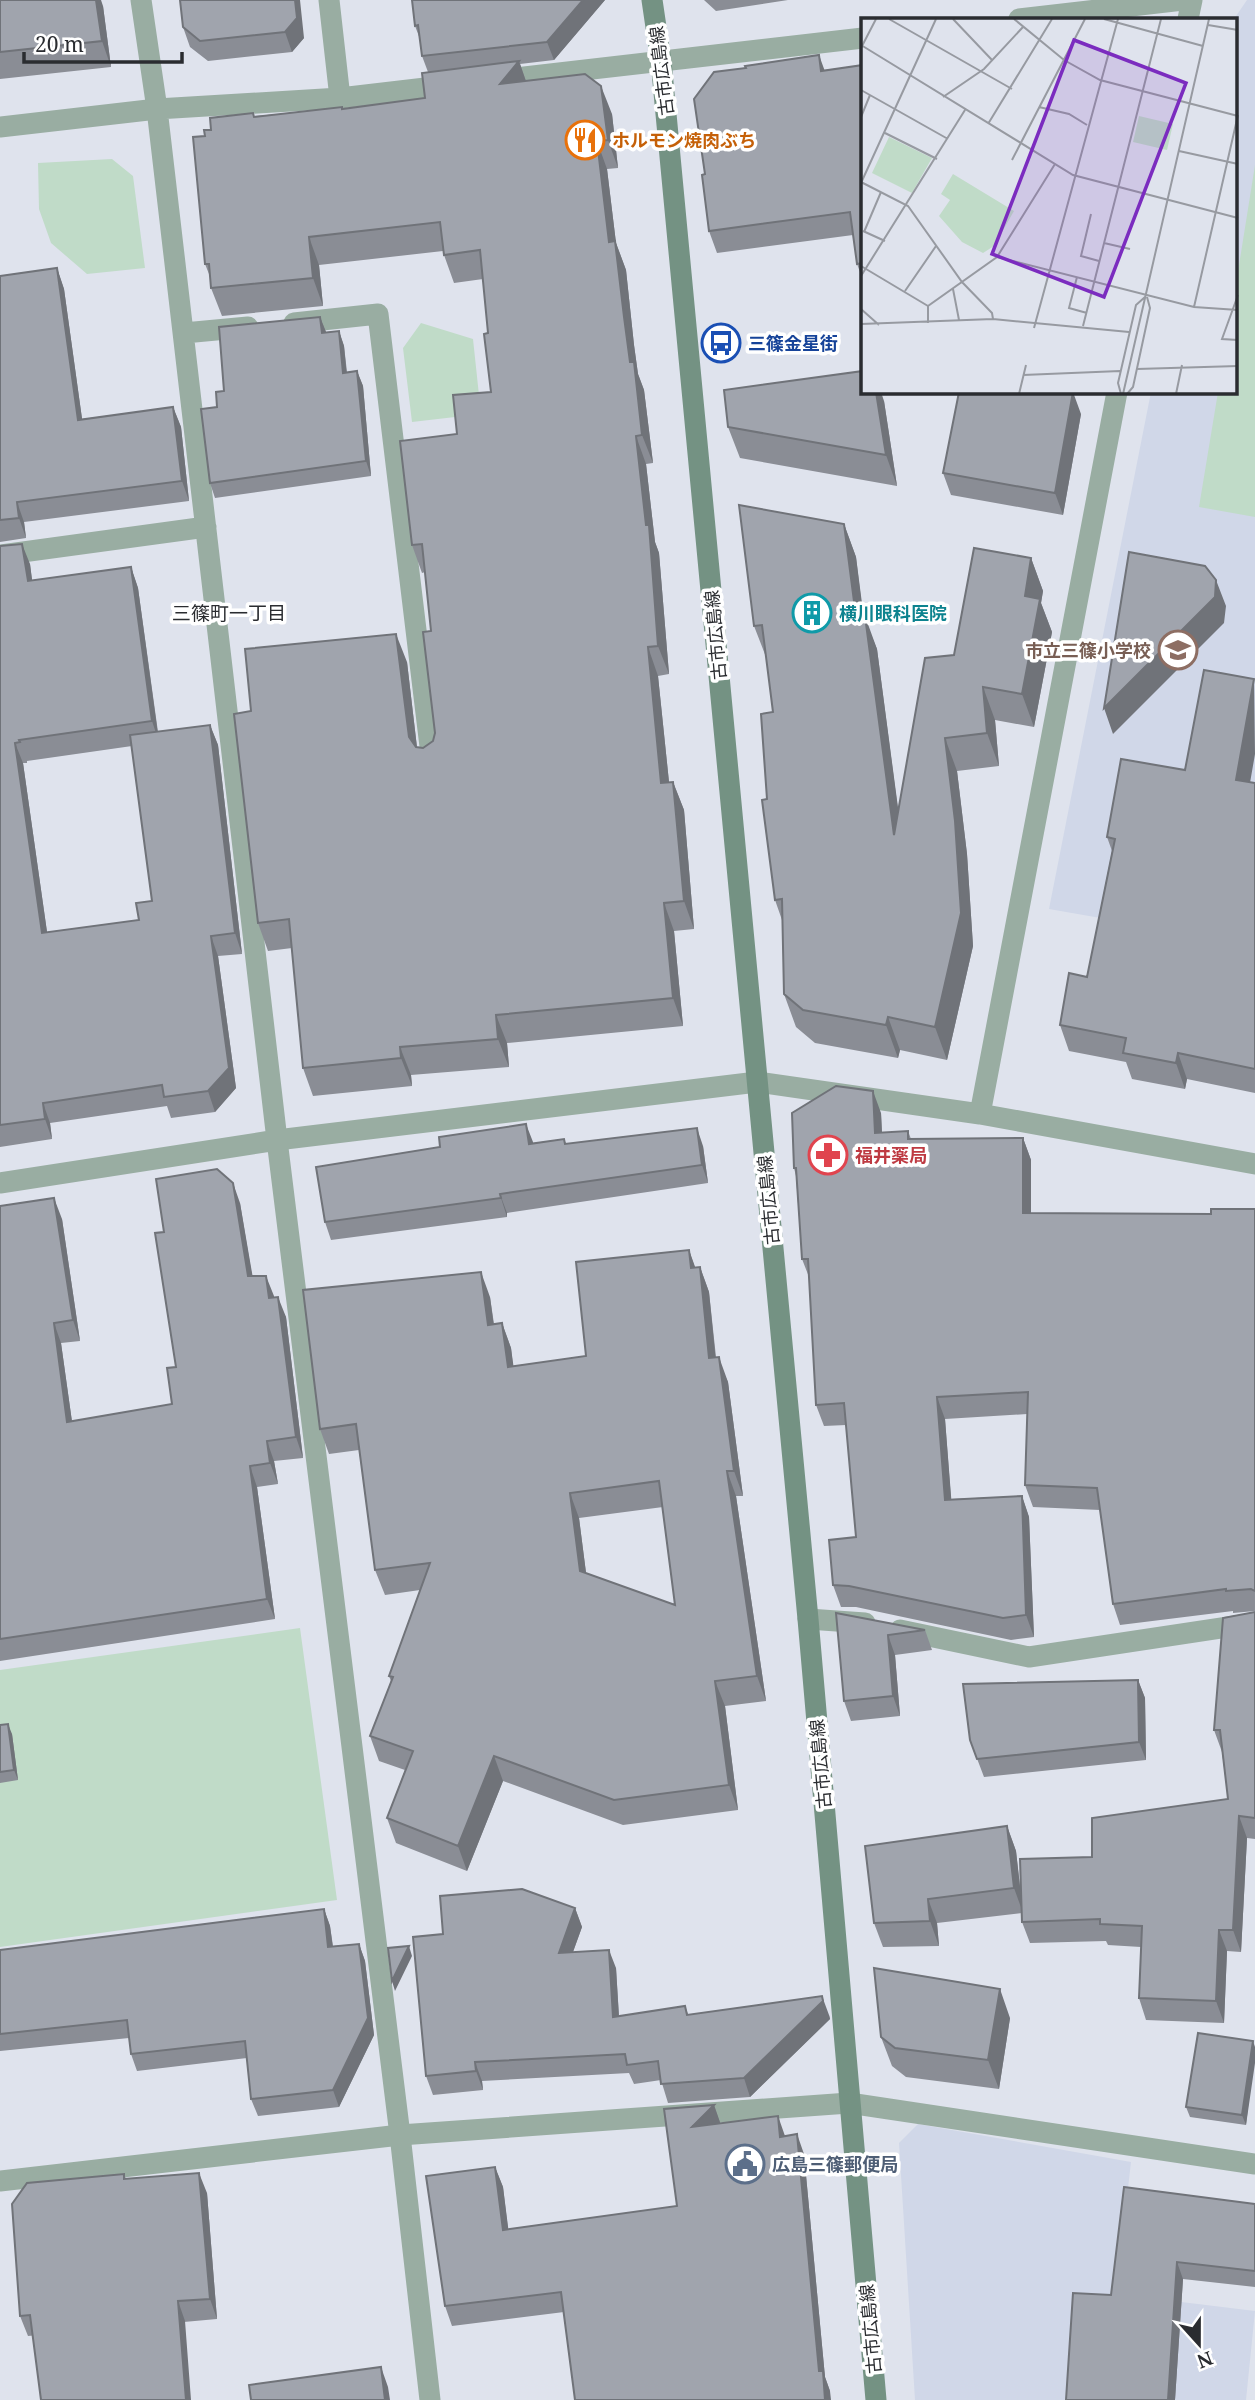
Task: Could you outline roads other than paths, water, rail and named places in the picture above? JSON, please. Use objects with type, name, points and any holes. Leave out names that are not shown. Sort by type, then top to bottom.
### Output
[{"type":"main road","name":"古市広島線","points":[[652,0],[661,61],[808,1619],[877,2400]]},
{"type":"street","points":[[141,0],[157,109],[277,1140],[400,2134],[430,2400]]},
{"type":"street","points":[[329,0],[340,98]]},
{"type":"street","points":[[1029,18],[1183,0]]},
{"type":"street","points":[[1188,18],[1192,0]]},
{"type":"street","points":[[0,127],[157,109],[340,98],[861,38]]},
{"type":"street","points":[[184,334],[378,314],[432,763]]},
{"type":"street","points":[[980,1114],[1117,394]]},
{"type":"street","points":[[0,555],[206,527]]},
{"type":"street","points":[[0,1183],[277,1140],[757,1082],[980,1114],[1255,1164]]},
{"type":"street","points":[[808,1619],[854,1620],[1029,1657],[1255,1623]]},
{"type":"street","points":[[0,2181],[400,2134],[849,2103],[1255,2164]]},
{"type":"place","name":"ホルモン焼肉ぶち","points":[[585,140]]},
{"type":"place","name":"三篠金星街","points":[[721,343]]},
{"type":"place","name":"横川眼科医院","points":[[812,613]]},
{"type":"place","name":"市立三篠小学校","points":[[1178,650]]},
{"type":"place","name":"福井薬局","points":[[828,1155]]},
{"type":"place","name":"広島三篠郵便局","points":[[745,2164]]},
{"type":"district","name":"三篠町一丁目","points":[[229,613]]}]
